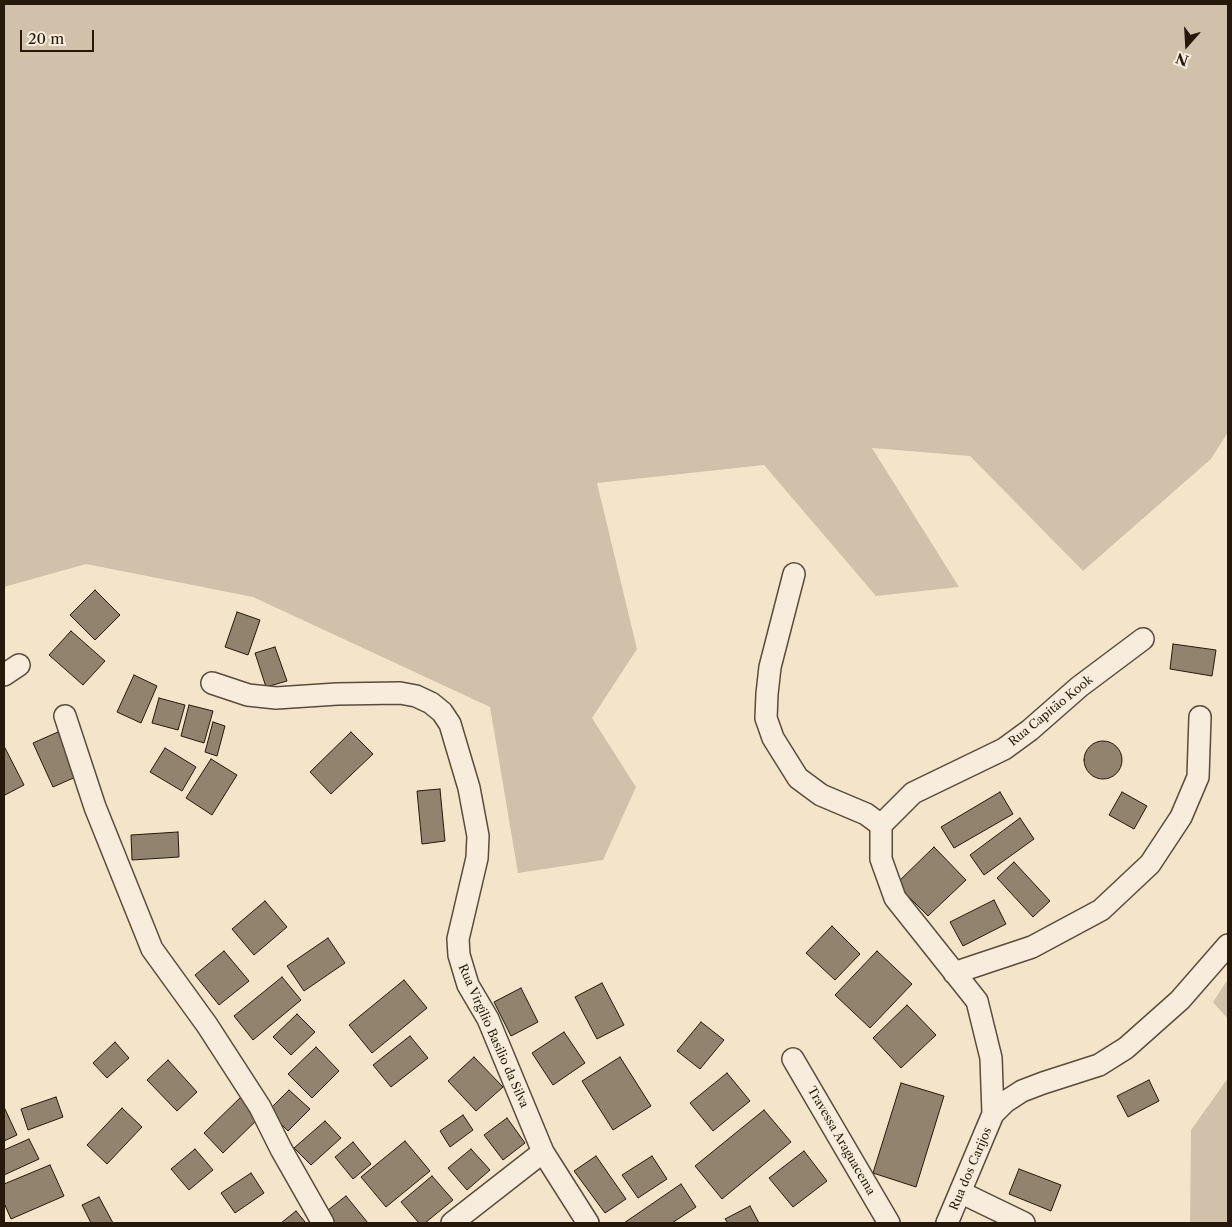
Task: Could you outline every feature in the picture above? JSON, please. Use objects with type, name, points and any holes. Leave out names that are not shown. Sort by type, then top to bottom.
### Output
[{"type":"street","points":[[794,574],[770,668],[766,718],[773,738],[798,778],[821,795],[866,814],[881,825],[881,860],[895,898],[977,1000],[991,1058],[993,1114]]},
{"type":"street","name":"Rua Capitão Kook","points":[[881,825],[914,793],[1004,749],[1030,730],[1079,687],[1144,638]]},
{"type":"street","name":"Rua Virgilio Basilio da Silva","points":[[212,683],[248,695],[276,698],[337,694],[400,693],[416,696],[431,703],[442,712],[450,724],[469,788],[478,836],[477,858],[458,939],[459,955],[468,985],[488,1019],[543,1152],[588,1223]]},
{"type":"street","points":[[65,716],[95,807],[152,949],[207,1026],[260,1107],[281,1149],[323,1223]]},
{"type":"street","points":[[954,973],[1032,947],[1101,910],[1150,864],[1181,817],[1198,777],[1200,717]]},
{"type":"street","points":[[993,1114],[1022,1091],[1099,1065],[1126,1048],[1180,1000],[1228,945]]},
{"type":"street","name":"Travessa Araguacema","points":[[793,1059],[888,1223]]},
{"type":"street","name":"Rua dos Carijos","points":[[947,1223],[962,1193],[993,1114]]},
{"type":"street","points":[[452,1223],[543,1152]]},
{"type":"street","points":[[962,1193],[1024,1223]]},
{"type":"shaded area","points":[[4,4],[1228,4],[1228,432],[1211,459],[1083,571],[970,456],[872,448],[959,587],[876,596],[764,465],[597,483],[637,649],[592,718],[636,787],[603,860],[518,873],[490,707],[253,597],[86,564],[4,587]]},
{"type":"shaded area","points":[[1228,979],[1228,1019],[1213,1002]]},
{"type":"shaded area","points":[[1228,1078],[1228,1223],[1190,1223],[1191,1130]]},
{"type":"building","points":[[95,590],[120,615],[95,640],[70,615]]},
{"type":"building","points":[[237,612],[260,620],[248,655],[225,647]]},
{"type":"building","points":[[71,631],[105,661],[83,685],[49,655]]},
{"type":"building","points":[[1173,644],[1216,650],[1212,676],[1170,669]]},
{"type":"building","points":[[275,647],[287,681],[266,687],[255,653]]},
{"type":"building","points":[[134,675],[157,686],[141,723],[117,712]]},
{"type":"building","points":[[159,698],[185,705],[178,730],[152,723]]},
{"type":"building","points":[[189,705],[213,711],[204,743],[181,736]]},
{"type":"building","points":[[213,722],[225,726],[217,756],[205,752]]},
{"type":"building","points":[[58,732],[78,776],[53,787],[33,743]]},
{"type":"building","points":[[351,732],[373,754],[331,794],[310,772]]},
{"type":"building","points":[[1103,741],[1117,746],[1122,760],[1117,774],[1103,779],[1089,774],[1084,760],[1089,746]]},
{"type":"building","points":[[4,746],[24,785],[5,795],[4,792]]},
{"type":"building","points":[[165,748],[196,767],[182,791],[150,772]]},
{"type":"building","points":[[211,759],[237,775],[212,815],[186,798]]},
{"type":"building","points":[[440,789],[445,841],[422,844],[417,791]]},
{"type":"building","points":[[1000,792],[1013,814],[954,848],[941,827]]},
{"type":"building","points":[[1122,792],[1147,806],[1134,829],[1109,815]]},
{"type":"building","points":[[1020,818],[1034,839],[984,875],[970,855]]},
{"type":"building","points":[[178,832],[179,857],[132,860],[131,835]]},
{"type":"building","points":[[934,847],[966,880],[928,916],[896,884]]},
{"type":"building","points":[[1014,862],[1050,901],[1033,917],[997,878]]},
{"type":"building","points":[[994,900],[1006,924],[963,946],[950,922]]},
{"type":"building","points":[[265,901],[287,927],[254,955],[232,929]]},
{"type":"building","points":[[832,926],[860,954],[835,980],[806,953]]},
{"type":"building","points":[[328,938],[345,963],[304,991],[287,966]]},
{"type":"building","points":[[224,951],[249,981],[219,1005],[195,975]]},
{"type":"building","points":[[877,951],[912,984],[870,1028],[835,995]]},
{"type":"building","points":[[282,977],[301,1000],[253,1040],[234,1016]]},
{"type":"building","points":[[404,980],[427,1008],[372,1053],[349,1025]]},
{"type":"building","points":[[602,983],[624,1025],[597,1039],[575,997]]},
{"type":"building","points":[[521,988],[538,1022],[511,1036],[494,1002]]},
{"type":"building","points":[[907,1005],[936,1035],[901,1068],[873,1038]]},
{"type":"building","points":[[297,1014],[315,1032],[291,1055],[273,1037]]},
{"type":"building","points":[[701,1022],[724,1040],[700,1069],[677,1051]]},
{"type":"building","points":[[564,1032],[585,1063],[553,1085],[532,1053]]},
{"type":"building","points":[[410,1036],[428,1058],[391,1087],[373,1065]]},
{"type":"building","points":[[115,1042],[129,1058],[107,1078],[93,1063]]},
{"type":"building","points":[[316,1047],[339,1071],[312,1098],[288,1074]]},
{"type":"building","points":[[474,1057],[503,1087],[476,1111],[448,1081]]},
{"type":"building","points":[[620,1057],[651,1106],[613,1130],[582,1081]]},
{"type":"building","points":[[168,1060],[197,1092],[177,1111],[147,1080]]},
{"type":"building","points":[[727,1073],[750,1101],[713,1131],[690,1103]]},
{"type":"building","points":[[1149,1080],[1159,1101],[1128,1117],[1117,1096]]},
{"type":"building","points":[[901,1083],[944,1096],[916,1187],[873,1173]]},
{"type":"building","points":[[289,1090],[310,1109],[288,1131],[268,1111]]},
{"type":"building","points":[[243,1095],[262,1115],[223,1153],[204,1133]]},
{"type":"building","points":[[56,1097],[63,1117],[28,1130],[21,1109]]},
{"type":"building","points":[[4,1107],[17,1135],[4,1141]]},
{"type":"building","points":[[122,1108],[142,1127],[107,1164],[87,1145]]},
{"type":"building","points":[[764,1110],[791,1142],[722,1199],[695,1166]]},
{"type":"building","points":[[463,1115],[473,1130],[450,1147],[440,1131]]},
{"type":"building","points":[[507,1118],[525,1143],[503,1160],[484,1135]]},
{"type":"building","points":[[325,1121],[341,1138],[311,1165],[294,1148]]},
{"type":"building","points":[[29,1139],[39,1159],[4,1175],[4,1150]]},
{"type":"building","points":[[405,1141],[430,1171],[386,1207],[361,1177]]},
{"type":"building","points":[[353,1142],[371,1164],[353,1179],[335,1157]]},
{"type":"building","points":[[195,1149],[213,1170],[189,1190],[171,1169]]},
{"type":"building","points":[[471,1149],[490,1170],[467,1190],[448,1168]]},
{"type":"building","points":[[804,1151],[827,1181],[793,1207],[769,1178]]},
{"type":"building","points":[[596,1156],[626,1199],[605,1213],[574,1171]]},
{"type":"building","points":[[652,1156],[667,1179],[638,1198],[622,1175]]},
{"type":"building","points":[[50,1165],[64,1196],[11,1219],[4,1203],[4,1184]]},
{"type":"building","points":[[1019,1169],[1061,1185],[1051,1211],[1009,1194]]},
{"type":"building","points":[[251,1173],[264,1193],[235,1213],[221,1193]]},
{"type":"building","points":[[432,1176],[453,1200],[425,1223],[419,1223],[401,1202]]},
{"type":"building","points":[[681,1184],[696,1207],[672,1223],[624,1223]]},
{"type":"building","points":[[346,1196],[368,1223],[330,1223],[323,1214]]},
{"type":"building","points":[[99,1197],[113,1223],[91,1223],[82,1205]]},
{"type":"building","points":[[750,1206],[759,1223],[728,1223],[725,1219]]},
{"type":"building","points":[[296,1211],[306,1223],[281,1223]]}]
